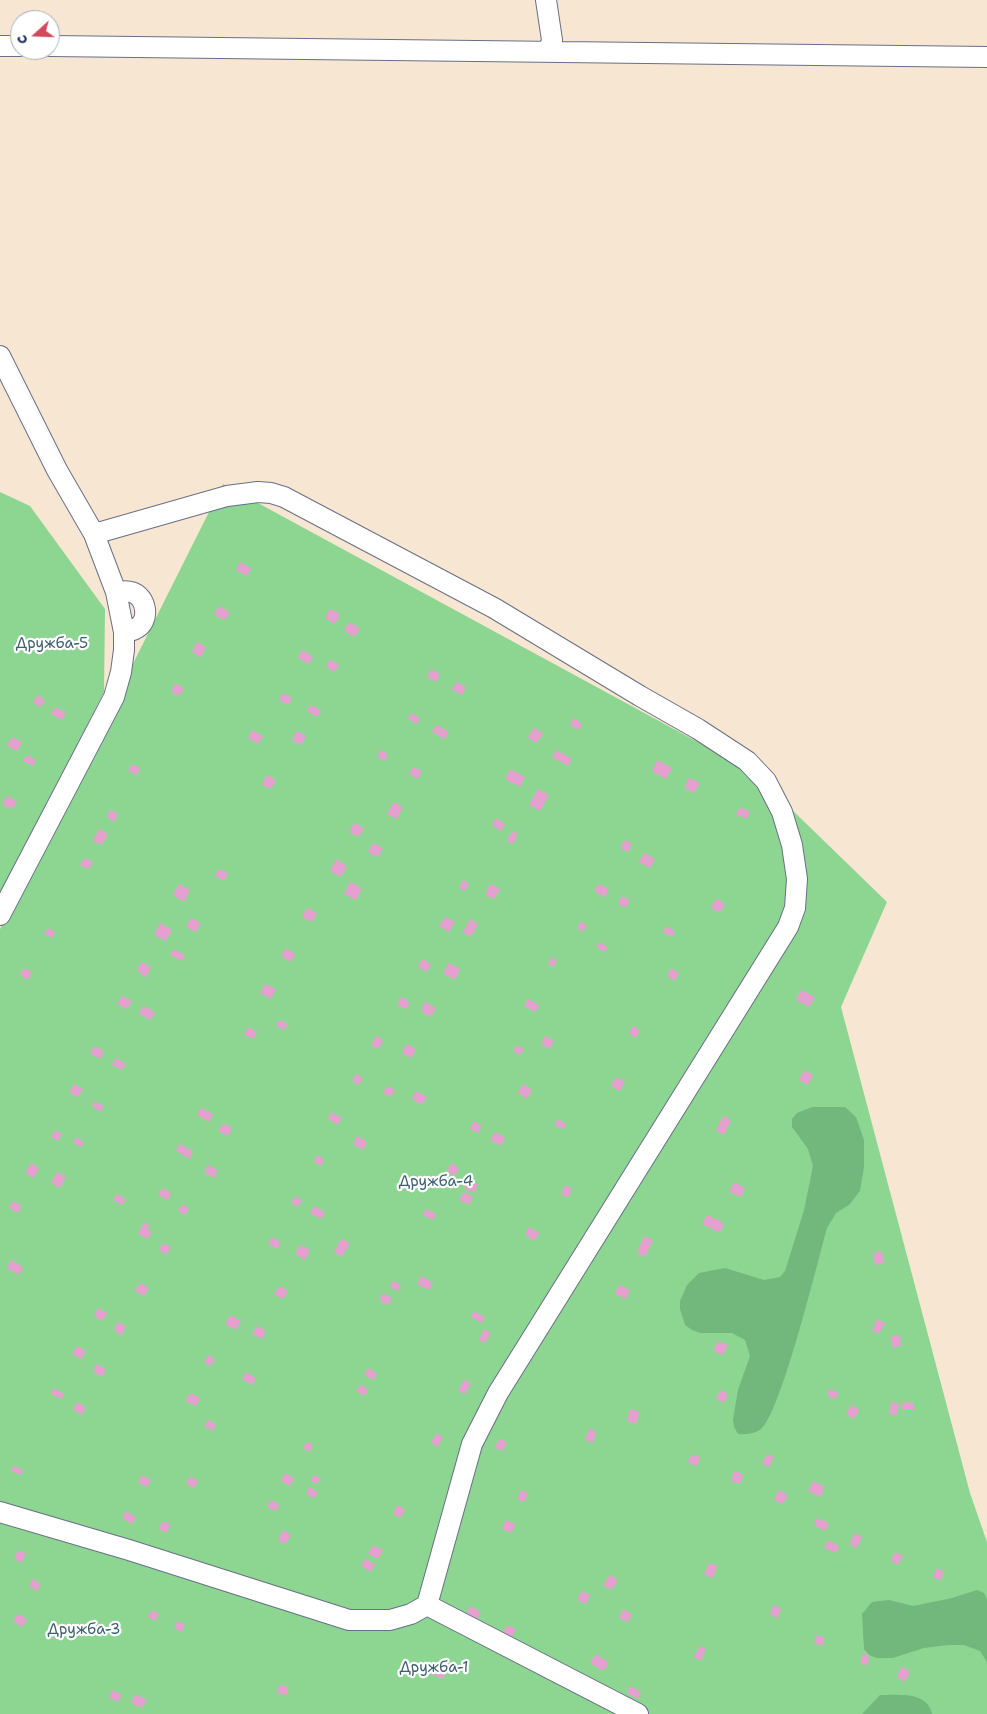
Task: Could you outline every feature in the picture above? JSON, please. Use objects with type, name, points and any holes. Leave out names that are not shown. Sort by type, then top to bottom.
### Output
[{"type":"street","points":[[546,0],[552,40],[549,52]]},
{"type":"street","points":[[60,46],[987,57]]},
{"type":"street","points":[[0,356],[57,470],[94,534],[116,592],[124,632],[121,672],[114,697],[0,915]]},
{"type":"street","points":[[0,1512],[129,1550],[349,1620],[390,1620],[411,1614],[427,1606],[472,1444],[498,1393],[788,927],[795,908],[797,878],[792,845],[782,812],[766,781],[747,761],[698,729],[494,608],[284,497],[271,493],[258,492],[227,496],[94,534]]},
{"type":"street","points":[[427,1606],[638,1714]]},
{"type":"green space","name":"Дружба-4","points":[[223,484],[753,772],[887,902],[841,1007],[970,1493],[987,1542],[987,1714],[0,1714],[0,929]]},
{"type":"green space","name":"Дружба-5","points":[[0,492],[30,506],[105,609],[104,692],[0,899]]},
{"type":"green space","points":[[812,1107],[845,1107],[856,1117],[864,1140],[864,1167],[860,1191],[849,1205],[836,1213],[827,1228],[788,1369],[768,1419],[760,1430],[749,1434],[738,1434],[734,1427],[733,1419],[738,1390],[750,1356],[745,1340],[732,1333],[700,1333],[692,1330],[685,1325],[680,1309],[680,1301],[687,1285],[699,1273],[725,1268],[764,1280],[780,1277],[785,1271],[804,1210],[813,1166],[808,1149],[792,1127],[792,1119],[797,1113]]},
{"type":"green space","points":[[977,1590],[984,1593],[987,1599],[987,1662],[980,1651],[964,1645],[924,1648],[893,1658],[877,1658],[869,1655],[864,1649],[862,1614],[872,1602],[889,1600],[913,1606],[952,1598]]},
{"type":"green space","points":[[880,1695],[903,1695],[918,1698],[925,1701],[932,1714],[862,1714]]},
{"type":"building","points":[[240,562],[251,568],[247,576],[236,570]]},
{"type":"building","points":[[219,606],[230,612],[225,620],[214,615]]},
{"type":"building","points":[[330,609],[340,614],[335,624],[325,618]]},
{"type":"building","points":[[349,622],[360,628],[355,637],[344,631]]},
{"type":"building","points":[[38,638],[48,643],[44,650],[34,645]]},
{"type":"building","points":[[197,642],[206,647],[201,657],[192,652]]},
{"type":"building","points":[[302,650],[313,656],[309,664],[298,658]]},
{"type":"building","points":[[330,660],[339,664],[335,672],[326,667]]},
{"type":"building","points":[[431,669],[440,674],[436,682],[427,677]]},
{"type":"building","points":[[456,682],[466,687],[462,695],[452,690]]},
{"type":"building","points":[[175,683],[184,688],[179,696],[171,692]]},
{"type":"building","points":[[283,693],[292,698],[288,705],[279,700]]},
{"type":"building","points":[[37,695],[45,700],[41,707],[33,703]]},
{"type":"building","points":[[310,705],[321,710],[317,717],[307,711]]},
{"type":"building","points":[[55,707],[66,713],[62,720],[51,714]]},
{"type":"building","points":[[411,713],[420,718],[417,724],[408,719]]},
{"type":"building","points":[[573,718],[582,723],[579,730],[570,725]]},
{"type":"building","points":[[436,725],[449,732],[445,739],[432,732]]},
{"type":"building","points":[[533,728],[543,733],[537,743],[528,738]]},
{"type":"building","points":[[252,730],[263,736],[258,744],[248,738]]},
{"type":"building","points":[[297,731],[306,736],[301,745],[292,740]]},
{"type":"building","points":[[12,737],[22,742],[17,751],[7,746]]},
{"type":"building","points":[[380,750],[388,754],[385,761],[377,757]]},
{"type":"building","points":[[556,750],[572,759],[568,766],[552,757]]},
{"type":"building","points":[[27,755],[36,760],[33,766],[23,761]]},
{"type":"building","points":[[657,760],[672,768],[666,779],[652,771]]},
{"type":"building","points":[[132,764],[140,768],[137,775],[128,771]]},
{"type":"building","points":[[413,767],[422,771],[418,779],[409,774]]},
{"type":"building","points":[[510,769],[525,777],[520,787],[505,779]]},
{"type":"building","points":[[267,775],[276,780],[271,789],[262,785]]},
{"type":"building","points":[[689,778],[700,783],[694,793],[684,788]]},
{"type":"building","points":[[538,789],[549,795],[540,811],[529,805]]},
{"type":"building","points":[[7,796],[17,801],[12,809],[2,804]]},
{"type":"building","points":[[394,802],[403,807],[397,819],[387,814]]},
{"type":"building","points":[[740,807],[750,812],[746,819],[736,814]]},
{"type":"building","points":[[110,810],[118,814],[114,822],[107,817]]},
{"type":"building","points":[[496,818],[505,824],[501,831],[492,825]]},
{"type":"building","points":[[354,823],[364,828],[359,837],[349,832]]},
{"type":"building","points":[[99,829],[108,834],[102,845],[93,841]]},
{"type":"building","points":[[512,831],[518,834],[513,844],[507,841]]},
{"type":"building","points":[[625,840],[632,844],[628,852],[620,848]]},
{"type":"building","points":[[373,843],[383,848],[378,857],[368,852]]},
{"type":"building","points":[[644,853],[655,859],[650,868],[639,862]]},
{"type":"building","points":[[84,858],[93,862],[89,869],[80,865]]},
{"type":"building","points":[[336,859],[347,866],[341,877],[330,871]]},
{"type":"building","points":[[219,869],[228,873],[224,881],[215,876]]},
{"type":"building","points":[[463,880],[469,883],[465,891],[459,888]]},
{"type":"building","points":[[350,882],[362,888],[356,900],[344,894]]},
{"type":"building","points":[[179,884],[190,890],[184,902],[173,895]]},
{"type":"building","points":[[490,884],[500,889],[494,899],[485,895]]},
{"type":"building","points":[[598,884],[609,889],[605,897],[594,891]]},
{"type":"building","points":[[622,896],[630,900],[625,908],[618,904]]},
{"type":"building","points":[[716,899],[725,903],[720,913],[711,908]]},
{"type":"building","points":[[307,908],[317,913],[312,922],[302,917]]},
{"type":"building","points":[[445,917],[455,922],[449,932],[439,926]]},
{"type":"building","points":[[191,918],[201,923],[196,932],[186,927]]},
{"type":"building","points":[[470,919],[478,924],[471,937],[463,932]]},
{"type":"building","points":[[580,922],[587,925],[583,932],[577,928]]},
{"type":"building","points":[[160,923],[172,930],[166,941],[154,935]]},
{"type":"building","points":[[666,926],[675,931],[672,937],[663,932]]},
{"type":"building","points":[[48,928],[55,932],[52,938],[44,934]]},
{"type":"building","points":[[599,942],[608,947],[605,952],[596,947]]},
{"type":"building","points":[[286,948],[295,954],[291,962],[281,956]]},
{"type":"building","points":[[174,949],[185,955],[182,961],[170,955]]},
{"type":"building","points":[[552,957],[557,960],[553,967],[548,964]]},
{"type":"building","points":[[422,959],[431,964],[427,972],[418,967]]},
{"type":"building","points":[[141,962],[151,967],[146,977],[137,971]]},
{"type":"building","points":[[449,963],[460,969],[455,980],[443,973]]},
{"type":"building","points":[[24,968],[32,972],[28,980],[20,975]]},
{"type":"building","points":[[671,968],[679,973],[675,981],[667,976]]},
{"type":"building","points":[[265,984],[276,989],[271,999],[260,993]]},
{"type":"building","points":[[801,990],[815,997],[809,1007],[796,1000]]},
{"type":"building","points":[[122,996],[132,1001],[127,1009],[117,1004]]},
{"type":"building","points":[[401,997],[410,1002],[407,1009],[397,1005]]},
{"type":"building","points":[[528,999],[539,1005],[536,1012],[524,1006]]},
{"type":"building","points":[[425,1002],[436,1008],[431,1017],[421,1011]]},
{"type":"building","points":[[143,1006],[155,1012],[151,1020],[139,1014]]},
{"type":"building","points":[[279,1020],[288,1024],[284,1030],[276,1026]]},
{"type":"building","points":[[633,1026],[640,1030],[636,1038],[629,1034]]},
{"type":"building","points":[[248,1027],[257,1032],[253,1039],[244,1035]]},
{"type":"building","points":[[376,1036],[383,1040],[379,1049],[371,1045]]},
{"type":"building","points":[[545,1036],[554,1041],[550,1049],[541,1044]]},
{"type":"building","points":[[406,1044],[416,1049],[411,1058],[402,1053]]},
{"type":"building","points":[[516,1045],[524,1049],[520,1055],[513,1051]]},
{"type":"building","points":[[94,1046],[104,1051],[100,1059],[90,1054]]},
{"type":"building","points":[[116,1058],[126,1064],[122,1070],[112,1065]]},
{"type":"building","points":[[804,1070],[813,1075],[808,1085],[799,1080]]},
{"type":"building","points":[[356,1074],[363,1078],[359,1085],[352,1081]]},
{"type":"building","points":[[616,1077],[625,1082],[620,1091],[611,1086]]},
{"type":"building","points":[[74,1084],[83,1089],[78,1097],[69,1092]]},
{"type":"building","points":[[523,1084],[532,1090],[527,1099],[518,1093]]},
{"type":"building","points":[[387,1086],[395,1090],[391,1097],[383,1093]]},
{"type":"building","points":[[416,1091],[427,1097],[422,1105],[412,1099]]},
{"type":"building","points":[[94,1101],[104,1106],[101,1112],[92,1106]]},
{"type":"building","points":[[201,1108],[213,1114],[209,1122],[197,1115]]},
{"type":"building","points":[[331,1112],[342,1118],[338,1125],[328,1119]]},
{"type":"building","points":[[723,1116],[731,1120],[724,1135],[716,1131]]},
{"type":"building","points":[[558,1119],[566,1124],[563,1129],[554,1125]]},
{"type":"building","points":[[474,1121],[482,1126],[478,1133],[470,1129]]},
{"type":"building","points":[[223,1123],[232,1128],[228,1136],[218,1131]]},
{"type":"building","points":[[55,1130],[62,1134],[58,1141],[51,1137]]},
{"type":"building","points":[[495,1132],[505,1137],[501,1146],[490,1140]]},
{"type":"building","points":[[357,1136],[367,1142],[363,1150],[353,1144]]},
{"type":"building","points":[[76,1137],[84,1142],[81,1147],[73,1143]]},
{"type":"building","points":[[179,1144],[193,1151],[190,1159],[176,1151]]},
{"type":"building","points":[[317,1155],[324,1159],[321,1166],[314,1162]]},
{"type":"building","points":[[31,1163],[39,1168],[34,1178],[25,1173]]},
{"type":"building","points":[[451,1163],[459,1168],[455,1176],[447,1171]]},
{"type":"building","points":[[208,1165],[218,1170],[214,1178],[204,1172]]},
{"type":"building","points":[[57,1172],[66,1177],[60,1188],[51,1183]]},
{"type":"building","points":[[469,1180],[478,1185],[474,1193],[464,1188]]},
{"type":"building","points":[[734,1182],[745,1188],[741,1197],[729,1192]]},
{"type":"building","points":[[565,1185],[572,1189],[568,1198],[561,1194]]},
{"type":"building","points":[[162,1188],[171,1193],[168,1200],[158,1195]]},
{"type":"building","points":[[464,1192],[473,1197],[469,1205],[459,1200]]},
{"type":"building","points":[[116,1194],[126,1199],[123,1205],[113,1200]]},
{"type":"building","points":[[295,1196],[302,1200],[298,1207],[291,1203]]},
{"type":"building","points":[[13,1201],[22,1206],[18,1213],[9,1208]]},
{"type":"building","points":[[182,1204],[189,1208],[185,1215],[178,1211]]},
{"type":"building","points":[[314,1206],[325,1212],[321,1219],[310,1213]]},
{"type":"building","points":[[426,1209],[436,1214],[433,1220],[423,1215]]},
{"type":"building","points":[[707,1215],[724,1223],[720,1233],[702,1224]]},
{"type":"building","points":[[144,1222],[149,1225],[147,1229],[152,1231],[148,1239],[138,1234]]},
{"type":"building","points":[[529,1227],[539,1233],[535,1241],[525,1235]]},
{"type":"building","points":[[644,1236],[653,1240],[645,1257],[637,1253]]},
{"type":"building","points":[[272,1237],[281,1242],[277,1249],[268,1244]]},
{"type":"building","points":[[341,1239],[350,1243],[342,1257],[334,1252]]},
{"type":"building","points":[[163,1243],[171,1247],[167,1255],[159,1250]]},
{"type":"building","points":[[300,1245],[310,1250],[305,1260],[295,1254]]},
{"type":"building","points":[[882,1251],[884,1263],[875,1265],[873,1253]]},
{"type":"building","points":[[11,1260],[23,1267],[19,1275],[7,1268]]},
{"type":"building","points":[[421,1276],[433,1283],[429,1290],[417,1284]]},
{"type":"building","points":[[393,1281],[401,1285],[397,1291],[390,1287]]},
{"type":"building","points":[[140,1283],[149,1288],[144,1296],[135,1291]]},
{"type":"building","points":[[619,1285],[630,1290],[626,1299],[615,1294]]},
{"type":"building","points":[[279,1286],[288,1291],[283,1299],[274,1294]]},
{"type":"building","points":[[383,1293],[392,1298],[389,1305],[379,1300]]},
{"type":"building","points":[[98,1308],[107,1313],[103,1321],[94,1316]]},
{"type":"building","points":[[474,1311],[485,1317],[482,1323],[471,1317]]},
{"type":"building","points":[[230,1315],[241,1321],[236,1330],[225,1324]]},
{"type":"building","points":[[877,1319],[885,1323],[879,1334],[872,1330]]},
{"type":"building","points":[[117,1322],[126,1326],[122,1335],[114,1331]]},
{"type":"building","points":[[257,1326],[266,1331],[262,1339],[252,1334]]},
{"type":"building","points":[[484,1329],[491,1333],[485,1343],[479,1340]]},
{"type":"building","points":[[899,1335],[902,1345],[893,1348],[890,1337]]},
{"type":"building","points":[[718,1341],[728,1345],[723,1355],[713,1351]]},
{"type":"building","points":[[77,1346],[86,1351],[81,1359],[72,1354]]},
{"type":"building","points":[[208,1355],[215,1359],[211,1366],[204,1362]]},
{"type":"building","points":[[96,1364],[106,1369],[103,1377],[93,1372]]},
{"type":"building","points":[[368,1368],[377,1373],[374,1380],[364,1375]]},
{"type":"building","points":[[246,1372],[256,1378],[252,1385],[242,1379]]},
{"type":"building","points":[[464,1380],[471,1383],[465,1394],[458,1391]]},
{"type":"building","points":[[360,1385],[368,1389],[365,1396],[356,1391]]},
{"type":"building","points":[[54,1388],[64,1394],[61,1399],[51,1394]]},
{"type":"building","points":[[829,1389],[838,1392],[836,1399],[827,1396]]},
{"type":"building","points":[[720,1390],[728,1394],[724,1403],[716,1399]]},
{"type":"building","points":[[190,1393],[200,1398],[196,1406],[185,1401]]},
{"type":"building","points":[[77,1402],[86,1407],[82,1415],[73,1410]]},
{"type":"building","points":[[891,1402],[899,1404],[897,1415],[889,1414]]},
{"type":"building","points":[[914,1402],[914,1410],[902,1410],[902,1403]]},
{"type":"building","points":[[851,1405],[859,1409],[855,1419],[846,1415]]},
{"type":"building","points":[[630,1409],[640,1412],[636,1424],[627,1421]]},
{"type":"building","points":[[208,1420],[216,1424],[213,1431],[204,1426]]},
{"type":"building","points":[[589,1429],[596,1431],[593,1443],[585,1440]]},
{"type":"building","points":[[436,1433],[443,1437],[438,1447],[431,1443]]},
{"type":"building","points":[[499,1439],[507,1442],[503,1451],[495,1448]]},
{"type":"building","points":[[307,1442],[313,1445],[310,1452],[303,1448]]},
{"type":"building","points":[[691,1454],[700,1457],[697,1466],[688,1463]]},
{"type":"building","points":[[767,1454],[774,1457],[769,1467],[762,1464]]},
{"type":"building","points":[[13,1466],[23,1470],[21,1475],[11,1471]]},
{"type":"building","points":[[734,1471],[743,1474],[740,1484],[731,1481]]},
{"type":"building","points":[[285,1473],[294,1478],[290,1486],[281,1481]]},
{"type":"building","points":[[142,1475],[151,1480],[147,1487],[138,1483]]},
{"type":"building","points":[[314,1475],[321,1479],[318,1484],[311,1481]]},
{"type":"building","points":[[190,1476],[198,1481],[194,1488],[186,1484]]},
{"type":"building","points":[[813,1481],[825,1487],[820,1497],[808,1491]]},
{"type":"building","points":[[309,1487],[318,1492],[314,1498],[306,1494]]},
{"type":"building","points":[[521,1490],[528,1493],[524,1502],[517,1499]]},
{"type":"building","points":[[779,1490],[788,1495],[783,1504],[774,1500]]},
{"type":"building","points":[[271,1500],[279,1504],[276,1511],[267,1507]]},
{"type":"building","points":[[397,1505],[405,1509],[400,1518],[393,1514]]},
{"type":"building","points":[[126,1511],[136,1517],[132,1524],[122,1518]]},
{"type":"building","points":[[817,1518],[829,1523],[825,1531],[814,1525]]},
{"type":"building","points":[[506,1520],[515,1524],[512,1533],[502,1529]]},
{"type":"building","points":[[163,1521],[171,1525],[166,1533],[159,1529]]},
{"type":"building","points":[[283,1530],[291,1535],[286,1544],[278,1540]]},
{"type":"building","points":[[855,1533],[862,1537],[857,1548],[849,1544]]},
{"type":"building","points":[[828,1540],[839,1546],[836,1553],[824,1548]]},
{"type":"building","points":[[373,1545],[383,1550],[378,1559],[368,1554]]},
{"type":"building","points":[[18,1550],[26,1553],[22,1563],[14,1559]]},
{"type":"building","points":[[895,1552],[903,1556],[898,1565],[891,1561]]},
{"type":"building","points":[[365,1559],[375,1564],[371,1572],[361,1566]]},
{"type":"building","points":[[709,1563],[717,1566],[713,1578],[704,1575]]},
{"type":"building","points":[[937,1568],[944,1572],[940,1581],[933,1577]]},
{"type":"building","points":[[610,1575],[618,1580],[612,1590],[603,1585]]},
{"type":"building","points":[[33,1579],[41,1584],[37,1591],[29,1586]]},
{"type":"building","points":[[582,1591],[590,1595],[586,1604],[577,1600]]},
{"type":"building","points":[[773,1605],[781,1608],[778,1618],[770,1615]]},
{"type":"building","points":[[470,1606],[481,1612],[477,1619],[467,1613]]},
{"type":"building","points":[[623,1609],[632,1614],[628,1622],[619,1618]]},
{"type":"building","points":[[152,1610],[159,1614],[155,1621],[148,1617]]},
{"type":"building","points":[[18,1614],[27,1619],[22,1627],[13,1621]]},
{"type":"building","points":[[177,1621],[185,1625],[182,1632],[174,1628]]},
{"type":"building","points":[[507,1625],[516,1629],[512,1637],[503,1633]]},
{"type":"building","points":[[817,1635],[825,1638],[822,1646],[814,1643]]},
{"type":"building","points":[[700,1646],[706,1649],[701,1661],[694,1657]]},
{"type":"building","points":[[596,1654],[609,1663],[603,1671],[590,1663]]},
{"type":"building","points":[[862,1654],[869,1655],[868,1665],[861,1664]]},
{"type":"building","points":[[437,1666],[447,1670],[443,1679],[433,1675]]},
{"type":"building","points":[[901,1667],[910,1671],[905,1682],[897,1677]]},
{"type":"building","points":[[279,1685],[288,1687],[287,1695],[277,1693]]},
{"type":"building","points":[[630,1686],[641,1692],[638,1699],[627,1693]]},
{"type":"building","points":[[112,1690],[122,1695],[118,1702],[109,1697]]},
{"type":"building","points":[[135,1694],[147,1700],[142,1708],[131,1703]]},
{"type":"park label","name":"Дружба-3","points":[[84,1630]]},
{"type":"park label","name":"Дружба-1","points":[[434,1668]]}]
